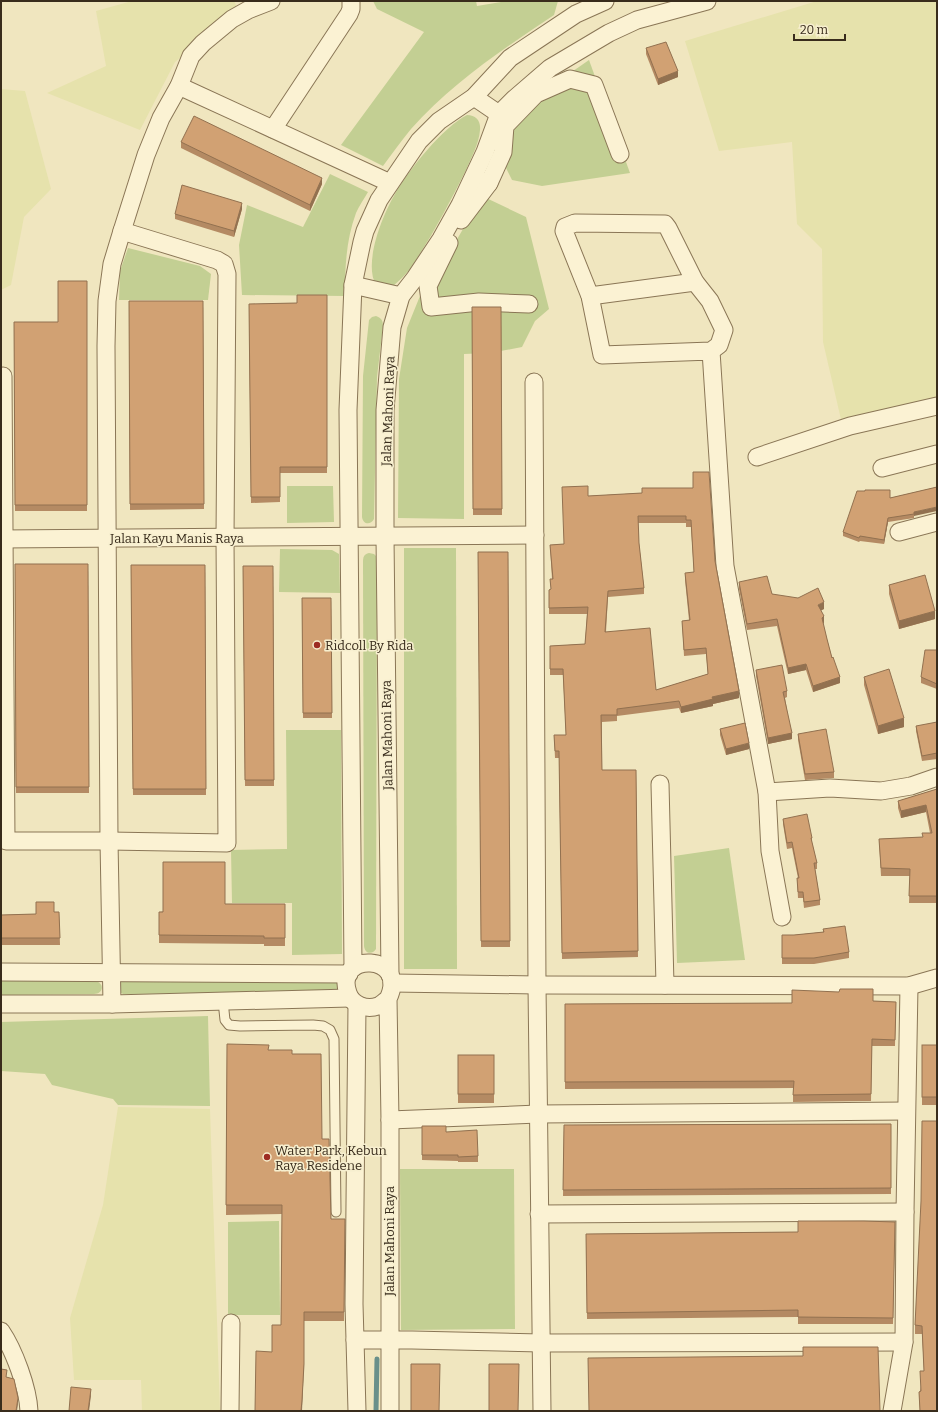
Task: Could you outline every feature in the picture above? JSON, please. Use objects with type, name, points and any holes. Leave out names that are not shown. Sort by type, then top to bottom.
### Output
[{"type":"street","points":[[112,1004],[109,841],[106,346],[107,301],[112,264],[149,149],[161,118],[179,86],[191,56],[202,43],[232,19],[248,10],[271,1]]},
{"type":"street","points":[[273,129],[349,14],[351,9],[351,1]]},
{"type":"street","points":[[357,1411],[357,1340],[345,1181],[353,1002],[346,986],[351,971],[348,410],[353,286],[365,231],[379,200],[419,141],[439,121],[474,97],[510,58],[576,14],[605,1]]},
{"type":"street","name":"Jalan Mahoni Raya","points":[[390,1411],[386,1340],[390,1120],[390,986],[385,410],[392,327],[401,296],[415,278],[481,181],[499,114],[550,68],[609,33],[637,20],[707,1]]},
{"type":"street","points":[[529,304],[479,302],[431,307],[428,286],[481,181],[503,152],[505,126],[536,94],[570,79],[594,86],[620,154]]},
{"type":"street","points":[[179,86],[390,183]]},
{"type":"street","points":[[474,97],[499,114]]},
{"type":"street","points":[[574,223],[665,224],[695,282],[710,301],[724,330],[719,345],[711,351],[602,355],[590,296],[564,231],[565,227],[574,223]]},
{"type":"street","points":[[3,376],[4,841],[227,843],[225,538],[226,274],[224,264],[217,260],[122,231]]},
{"type":"street","points":[[590,296],[695,282]]},
{"type":"street","points":[[353,286],[401,296]]},
{"type":"street","points":[[711,351],[725,566],[767,792],[770,851],[782,917]]},
{"type":"street","points":[[534,382],[538,1114],[542,1411]]},
{"type":"street","points":[[757,457],[827,432],[937,406]]},
{"type":"street","points":[[882,468],[937,454]]},
{"type":"street","points":[[899,532],[937,522]]},
{"type":"street","name":"Jalan Kayu Manis Raya","points":[[3,539],[535,535]]},
{"type":"street","points":[[767,792],[830,788],[881,791],[911,786],[937,777]]},
{"type":"street","points":[[660,784],[665,985]]},
{"type":"street","points":[[1,972],[351,971],[361,963],[369,962],[378,964],[385,968],[390,986],[379,1006],[368,1008],[353,1002],[223,1001],[112,1004],[1,1004]]},
{"type":"street","points":[[390,986],[909,986],[937,978]]},
{"type":"street","points":[[892,1411],[904,1342],[906,1111],[909,986]]},
{"type":"street","points":[[390,1120],[538,1114],[906,1111]]},
{"type":"street","points":[[540,1214],[905,1212]]},
{"type":"street","points":[[230,1411],[231,1323]]},
{"type":"street","points":[[1,1331],[24,1383],[29,1411]]},
{"type":"street","points":[[357,1340],[541,1343],[904,1342]]},
{"type":"lane","points":[[223,1001],[225,1020],[229,1025],[313,1025],[323,1026],[330,1030],[334,1039],[345,1181],[336,1212]]},
{"type":"shaded area","points":[[132,1],[234,1],[238,9],[175,62],[140,130],[47,93],[106,66],[96,11]]},
{"type":"shaded area","points":[[817,1],[937,1],[937,407],[843,428],[823,342],[822,249],[797,224],[792,142],[719,151],[685,41]]},
{"type":"shaded area","points":[[1,89],[25,91],[51,189],[24,217],[11,285],[1,290]]},
{"type":"shaded area","points":[[118,1107],[210,1109],[220,1411],[142,1411],[141,1380],[74,1380],[70,1318],[103,1205]]},
{"type":"green space","points":[[373,1],[476,1],[477,6],[507,1],[558,1],[554,15],[497,54],[461,82],[427,112],[411,129],[383,166],[341,145],[424,32],[377,9]]},
{"type":"green space","points":[[589,60],[630,173],[542,186],[512,180],[501,158],[509,124],[540,94]]},
{"type":"green space","points":[[467,115],[475,117],[479,121],[480,127],[478,140],[466,170],[446,208],[410,269],[393,286],[376,285],[373,276],[373,252],[380,226],[390,203],[408,174],[427,150],[448,129]]},
{"type":"green space","points":[[330,174],[368,192],[356,213],[350,233],[346,264],[345,296],[242,295],[239,245],[247,205],[303,227]]},
{"type":"green space","points":[[482,196],[526,217],[549,309],[535,321],[522,347],[490,353],[464,354],[464,519],[398,518],[399,379],[407,328],[422,291],[448,255]]},
{"type":"green space","points":[[128,248],[200,266],[211,274],[208,300],[119,300],[120,271]]},
{"type":"green space","points":[[376,316],[383,322],[383,326],[377,377],[374,519],[371,523],[365,523],[362,517],[363,376],[369,320]]},
{"type":"green space","points":[[287,486],[333,486],[334,522],[287,523]]},
{"type":"green space","points":[[404,548],[456,548],[457,969],[404,969]]},
{"type":"green space","points":[[280,549],[332,550],[339,554],[340,593],[279,592]]},
{"type":"green space","points":[[366,554],[374,554],[377,557],[376,949],[371,953],[366,951],[364,946],[363,559]]},
{"type":"green space","points":[[286,730],[341,730],[342,954],[292,955],[292,903],[232,903],[231,850],[287,849]]},
{"type":"green space","points":[[729,848],[745,960],[677,963],[674,856]]},
{"type":"green space","points":[[120,980],[337,982],[338,986],[337,990],[330,993],[123,994],[118,991]]},
{"type":"green space","points":[[1,981],[94,981],[100,983],[102,988],[100,992],[94,994],[1,995]]},
{"type":"green space","points":[[208,1016],[210,1106],[118,1105],[113,1099],[52,1085],[45,1074],[1,1071],[1,1022]]},
{"type":"green space","points":[[400,1169],[514,1169],[515,1329],[401,1330]]},
{"type":"green space","points":[[279,1221],[280,1315],[228,1315],[228,1222]]},
{"type":"building","points":[[666,42],[678,71],[658,79],[646,48]]},
{"type":"building","points":[[194,116],[322,178],[310,205],[181,142]]},
{"type":"building","points":[[182,185],[242,203],[234,231],[175,214]]},
{"type":"building","points":[[58,281],[87,281],[87,505],[15,505],[14,322],[58,322]]},
{"type":"building","points":[[297,295],[327,295],[327,467],[280,467],[280,497],[251,497],[249,304],[297,303]]},
{"type":"building","points":[[129,301],[203,301],[204,504],[130,504]]},
{"type":"building","points":[[472,307],[501,307],[502,509],[473,509]]},
{"type":"building","points":[[693,472],[709,472],[715,561],[739,691],[712,697],[713,699],[681,707],[679,701],[617,709],[617,715],[601,715],[602,770],[636,770],[638,951],[562,953],[559,751],[555,751],[554,735],[566,735],[563,669],[550,669],[550,646],[585,644],[588,607],[549,608],[549,590],[551,589],[550,579],[553,579],[550,545],[564,544],[562,487],[588,486],[588,496],[642,493],[642,488],[693,488]],"holes":[[[638,516],[686,516],[686,520],[691,520],[694,572],[685,573],[690,620],[682,621],[684,650],[706,648],[708,674],[656,690],[650,628],[605,632],[608,591],[644,588],[639,543]]]},
{"type":"building","points":[[937,487],[937,507],[914,512],[914,514],[888,518],[884,540],[860,536],[859,538],[843,532],[857,491],[890,490],[890,498]]},
{"type":"building","points":[[478,552],[508,552],[510,941],[481,941]]},
{"type":"building","points":[[15,564],[88,564],[89,787],[16,787]]},
{"type":"building","points":[[131,565],[205,565],[206,789],[133,789]]},
{"type":"building","points":[[243,566],[273,566],[274,780],[245,780]]},
{"type":"building","points":[[925,575],[935,611],[899,621],[889,585]]},
{"type":"building","points":[[767,576],[772,594],[798,598],[818,588],[824,602],[818,605],[824,616],[822,618],[827,639],[832,658],[833,657],[840,677],[813,686],[806,664],[788,668],[777,619],[747,624],[739,582]]},
{"type":"building","points":[[302,598],[331,598],[332,713],[303,713]]},
{"type":"building","points":[[925,650],[937,650],[937,684],[921,677]]},
{"type":"building","points":[[782,665],[787,691],[783,692],[792,733],[768,738],[756,670]]},
{"type":"building","points":[[889,669],[904,718],[878,726],[864,677]]},
{"type":"building","points":[[937,722],[937,753],[922,756],[916,726]]},
{"type":"building","points":[[745,723],[749,743],[726,749],[720,729]]},
{"type":"building","points":[[826,729],[834,772],[805,774],[798,734]]},
{"type":"building","points":[[937,789],[937,896],[909,896],[910,869],[881,868],[879,839],[923,837],[922,833],[932,833],[926,805],[901,811],[898,801]]},
{"type":"building","points":[[807,814],[817,863],[814,863],[820,900],[804,902],[803,892],[798,892],[797,878],[799,878],[792,842],[787,843],[783,819]]},
{"type":"building","points":[[163,862],[225,862],[225,904],[285,904],[285,938],[264,938],[264,936],[159,935],[159,912],[163,912]]},
{"type":"building","points":[[36,902],[54,902],[54,912],[59,912],[60,938],[1,938],[1,915],[36,914]]},
{"type":"building","points":[[845,926],[849,952],[814,958],[782,958],[782,935],[824,932],[823,929]]},
{"type":"building","points":[[840,989],[873,989],[873,1001],[896,1002],[895,1040],[872,1039],[871,1094],[793,1095],[794,1081],[565,1082],[565,1004],[792,1003],[792,990],[839,992]]},
{"type":"building","points":[[227,1044],[269,1045],[268,1050],[292,1050],[292,1054],[321,1054],[322,1139],[329,1139],[331,1219],[345,1219],[344,1312],[304,1312],[304,1364],[301,1411],[255,1411],[256,1351],[272,1352],[272,1325],[281,1325],[282,1205],[226,1205]]},
{"type":"building","points":[[922,1045],[937,1045],[937,1097],[922,1097]]},
{"type":"building","points":[[458,1055],[494,1055],[494,1094],[458,1094]]},
{"type":"building","points":[[922,1121],[937,1121],[937,1411],[920,1411],[920,1371],[924,1371],[922,1326],[915,1325],[921,1201]]},
{"type":"building","points":[[891,1124],[891,1188],[563,1190],[564,1125]]},
{"type":"building","points":[[422,1126],[446,1126],[446,1132],[477,1130],[478,1156],[458,1157],[458,1155],[422,1155]]},
{"type":"building","points":[[798,1221],[895,1222],[893,1318],[798,1317],[798,1310],[587,1313],[586,1234],[798,1232]]},
{"type":"building","points":[[803,1347],[878,1347],[880,1411],[589,1411],[588,1358],[803,1356]]},
{"type":"building","points":[[411,1364],[440,1364],[439,1411],[411,1411]]},
{"type":"building","points":[[489,1364],[519,1364],[518,1411],[489,1411]]},
{"type":"building","points":[[1,1369],[7,1370],[6,1377],[14,1379],[18,1398],[16,1411],[1,1411]]},
{"type":"building","points":[[71,1387],[91,1389],[88,1411],[69,1411]]},
{"type":"waterway","points":[[376,1411],[377,1359]]},
{"type":"place","name":"Ridcoll By Rida","points":[[317,645]]},
{"type":"place","name":"Water Park, Kebun Raya Residene","points":[[267,1157]]}]
